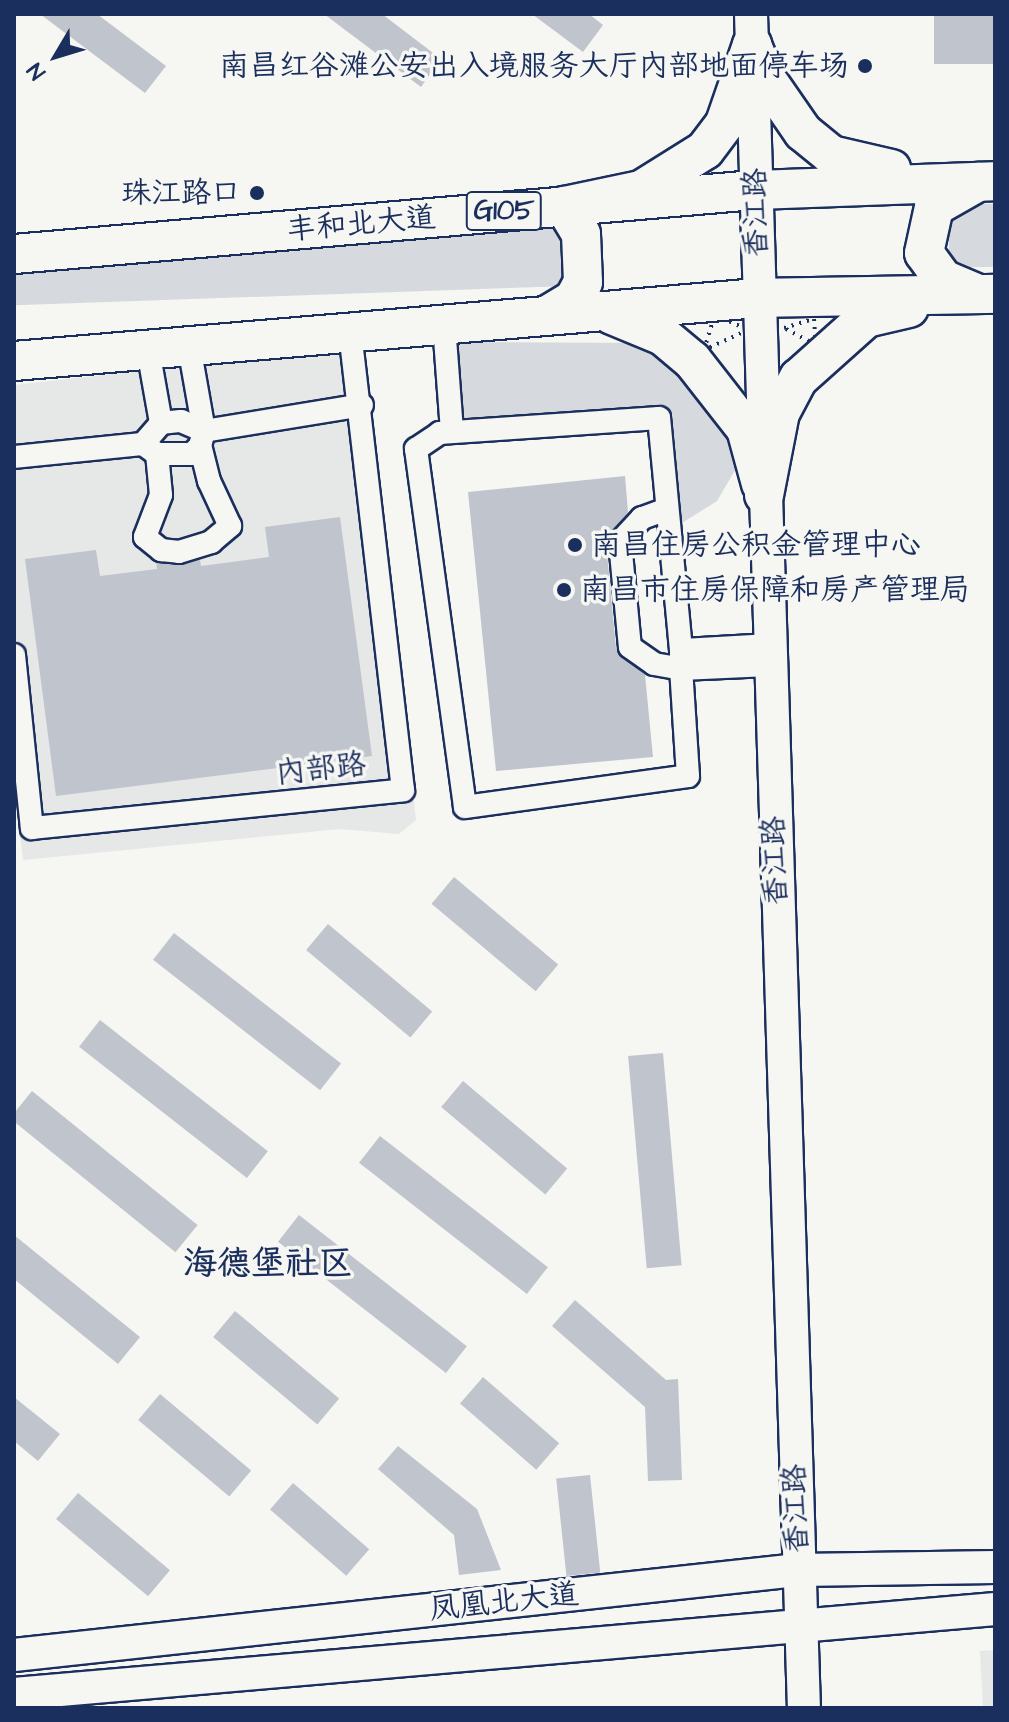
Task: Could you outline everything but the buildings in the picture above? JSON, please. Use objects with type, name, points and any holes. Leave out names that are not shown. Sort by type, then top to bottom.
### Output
[{"type":"highway","points":[[752,30],[782,105],[831,155],[856,164],[988,181]]},
{"type":"highway","points":[[546,316],[574,299],[583,282],[581,234],[564,206],[641,190],[705,150],[725,123],[752,30]]},
{"type":"highway","points":[[987,294],[943,279],[924,253],[934,207],[988,181]]},
{"type":"highway","name":"丰和北大道","points":[[14,254],[755,190],[988,181]]},
{"type":"highway","points":[[14,361],[758,298],[987,294]]},
{"type":"highway","points":[[764,495],[780,413],[799,378],[844,332],[866,318],[987,294]]},
{"type":"highway","points":[[602,311],[663,336],[692,360],[746,429],[764,495]]},
{"type":"main road","name":"香江路","points":[[752,30],[764,495],[804,1708]]},
{"type":"main road","name":"凤凰北大道","points":[[14,1655],[798,1570],[995,1567]]},
{"type":"main road","name":"凤凰北大道","points":[[14,1694],[995,1609]]},
{"type":"street","points":[[438,325],[446,432]]},
{"type":"street","name":"内部路","points":[[14,655],[32,828],[403,790],[362,405],[350,333]]},
{"type":"street","points":[[148,350],[161,423],[150,449],[161,495],[145,537],[161,550],[179,552],[211,542],[230,526],[209,481],[189,346]]},
{"type":"street","points":[[14,457],[150,449],[192,454],[202,438],[362,405]]},
{"type":"street","points":[[659,418],[667,509],[688,776],[465,807],[416,449],[446,432],[659,418]]},
{"type":"street","points":[[161,423],[181,421],[202,438]]},
{"type":"street","points":[[667,509],[642,518],[620,542],[630,647],[654,664],[769,655]]},
{"type":"path","points":[[814,319],[816,345],[805,339],[784,328],[814,319]]},
{"type":"shaded area","points":[[949,204],[995,204],[995,267],[949,267]]},
{"type":"shaded area","points":[[566,224],[568,286],[15,305],[14,243]]},
{"type":"shaded area","points":[[454,342],[636,343],[727,412],[748,448],[717,501],[674,528],[662,412],[459,431]]},
{"type":"shaded area","points":[[364,346],[416,820],[399,834],[340,829],[23,860],[14,783],[14,385]]},
{"type":"shaded area","points":[[995,1650],[995,1708],[983,1708],[980,1651]]},
{"type":"place","name":"南昌红谷滩公安出入境服务大厅内部地面停车场","points":[[865,66]]},
{"type":"place","name":"珠江路口","points":[[257,193]]},
{"type":"place","name":"南昌住房公积金管理中心","points":[[575,545]]},
{"type":"place","name":"南昌市住房保障和房产管理局","points":[[564,590]]},
{"type":"district","name":"海德堡社区","points":[[268,1265]]}]
